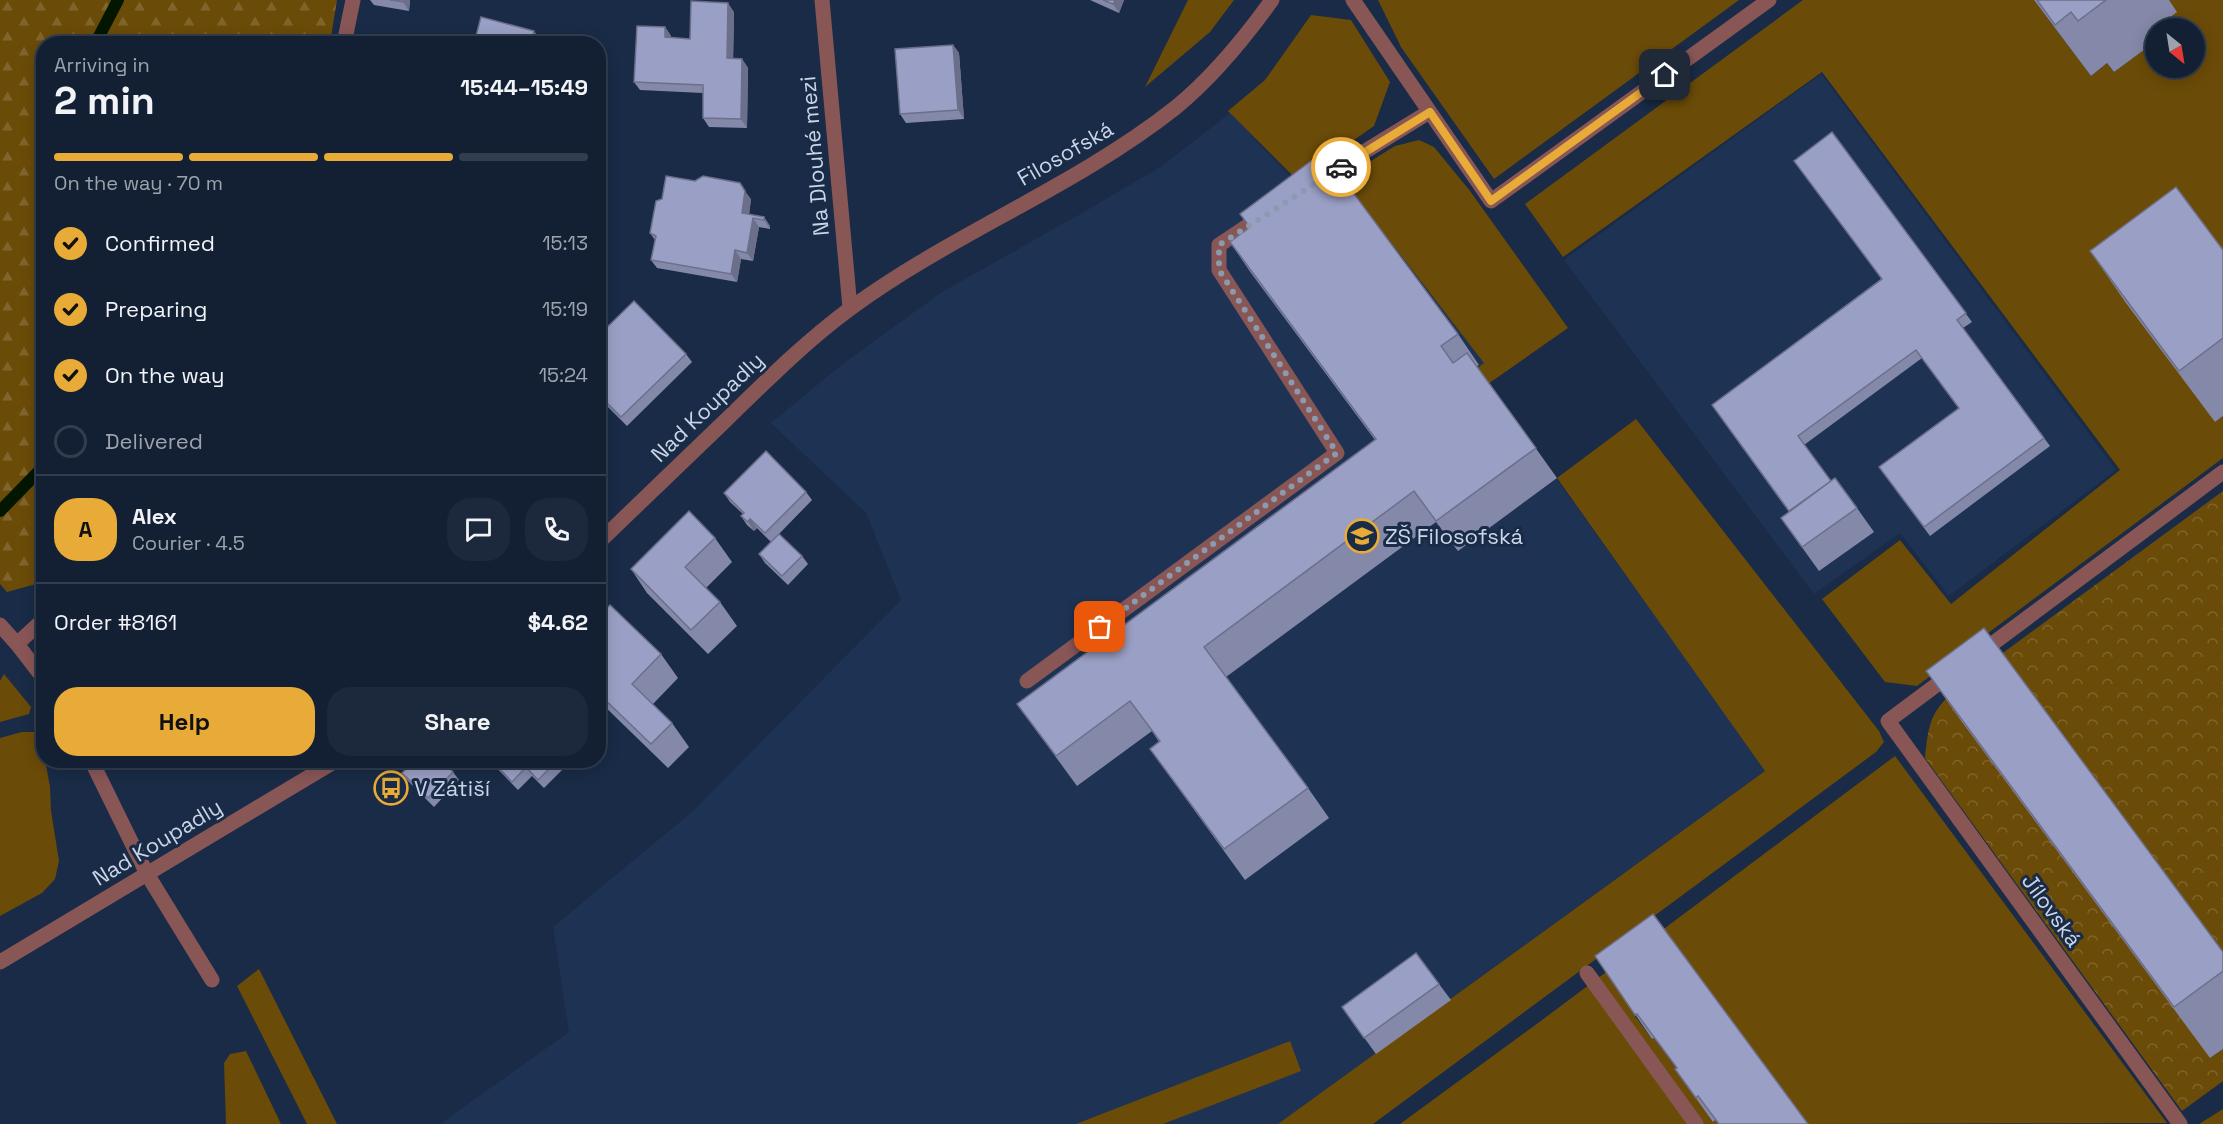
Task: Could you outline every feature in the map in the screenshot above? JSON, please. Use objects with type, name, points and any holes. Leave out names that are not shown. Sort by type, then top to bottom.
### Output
[{"type":"street","points":[[346,36],[353,0]]},
{"type":"street","name":"Na Dlouhé mezi","points":[[822,0],[850,308]]},
{"type":"street","name":"Filosofská","points":[[850,308],[920,262],[1097,162],[1138,136],[1177,107],[1208,77],[1232,51],[1272,0]]},
{"type":"street","points":[[1353,0],[1491,201],[1769,0]]},
{"type":"street","points":[[1305,189],[1430,112]]},
{"type":"street","points":[[1027,681],[1337,453],[1219,270],[1219,245],[1276,208]]},
{"type":"street","name":"Nad Koupadly","points":[[606,535],[804,345],[850,308]]},
{"type":"street","name":"Jílovská","points":[[2180,1124],[1888,721],[2223,472]]},
{"type":"street","points":[[0,625],[36,669]]},
{"type":"street","points":[[17,644],[36,626]]},
{"type":"street","points":[[95,768],[147,874],[212,980]]},
{"type":"street","name":"Nad Koupadly","points":[[0,962],[325,768]]},
{"type":"street","points":[[1587,973],[1696,1124]]},
{"type":"shaded area","points":[[1821,74],[2116,470],[1949,596],[1900,533],[1814,594],[1564,260]]},
{"type":"shaded area","points":[[1230,113],[1316,204],[1345,184],[1485,363],[1459,381],[1488,384],[1766,770],[1278,1124],[440,1124],[569,1032],[553,927],[692,812],[901,600],[866,513],[771,423],[844,363],[942,292],[1162,166]]},
{"type":"green space","points":[[0,0],[337,0],[331,36],[36,36],[36,584],[7,592],[0,584]]},
{"type":"green space","points":[[1188,0],[1234,0],[1210,32],[1145,87]]},
{"type":"green space","points":[[1378,0],[1739,0],[1494,179],[1401,47]]},
{"type":"green space","points":[[1803,0],[2034,0],[2091,76],[2107,63],[2114,72],[2145,49],[2145,78],[2205,78],[2205,18],[2162,18],[2168,0],[2223,0],[2223,253],[2215,422],[2223,416],[2223,458],[1917,686],[1885,682],[1822,599],[1900,540],[1951,604],[2120,470],[1822,72],[1563,257],[1525,204]]},
{"type":"green space","points":[[1311,15],[1351,20],[1390,82],[1374,126],[1297,180],[1228,111],[1265,80]]},
{"type":"green space","points":[[1419,140],[1434,147],[1470,191],[1568,328],[1488,384],[1459,382],[1484,363],[1342,179],[1395,146]]},
{"type":"green space","points":[[1636,419],[1879,731],[1884,742],[1876,752],[1373,1124],[1278,1124],[1765,771],[1557,478]]},
{"type":"green space","points":[[2223,491],[2223,955],[2210,1058],[2223,1049],[2223,1081],[2182,1111],[1925,758],[1928,733],[1934,716],[1938,708],[1962,683]]},
{"type":"green space","points":[[4,674],[31,707],[29,714],[0,722],[0,681]]},
{"type":"green space","points":[[22,732],[36,732],[36,768],[47,768],[59,861],[55,879],[42,893],[0,916],[0,738]]},
{"type":"green space","points":[[1895,756],[2167,1123],[1807,1124],[1633,1009],[1632,1012],[1718,1124],[1400,1124],[1534,1026]]},
{"type":"green space","points":[[259,969],[337,1124],[307,1124],[237,986]]},
{"type":"green space","points":[[1290,1041],[1301,1071],[1163,1124],[1076,1124]]},
{"type":"green space","points":[[246,1051],[281,1124],[226,1124],[224,1063],[230,1054]]},
{"type":"green space","points":[[2223,1109],[2223,1124],[2199,1124]]},
{"type":"building","points":[[1103,0],[1115,0],[1113,4]]},
{"type":"building","points":[[2037,0],[2106,0],[2078,21],[2071,12],[2055,25]]},
{"type":"building","points":[[691,1],[728,3],[727,58],[742,59],[741,119],[703,118],[703,85],[634,82],[637,26],[665,27],[665,37],[690,39]]},
{"type":"building","points":[[481,17],[534,31],[533,36],[476,36]]},
{"type":"building","points":[[953,45],[958,110],[900,114],[895,49]]},
{"type":"building","points":[[1832,132],[1966,313],[1957,320],[2044,438],[1924,527],[1879,467],[1959,408],[1916,350],[1798,436],[1831,481],[1789,511],[1712,405],[1882,279],[1794,161]]},
{"type":"building","name":"ZŠ Filosofská","points":[[1323,152],[1458,334],[1441,346],[1453,363],[1467,353],[1536,448],[1436,521],[1414,491],[1204,647],[1308,788],[1224,849],[1150,749],[1160,741],[1130,701],[1056,756],[1017,704],[1376,439],[1230,242],[1250,227],[1240,214]]},
{"type":"building","points":[[666,176],[695,181],[703,176],[740,183],[745,191],[742,213],[764,217],[764,220],[753,218],[747,253],[735,250],[731,274],[651,260],[656,236],[650,233],[656,201],[662,199]]},
{"type":"building","points":[[2176,187],[2223,250],[2223,338],[2179,371],[2090,251]]},
{"type":"building","points":[[634,301],[686,354],[621,417],[606,402],[606,328]]},
{"type":"building","points":[[766,451],[806,492],[765,533],[750,519],[748,522],[741,516],[744,513],[724,493]]},
{"type":"building","points":[[1835,478],[1857,508],[1802,547],[1781,518]]},
{"type":"building","points":[[689,511],[715,538],[685,567],[720,602],[691,630],[631,569]]},
{"type":"building","points":[[779,534],[802,556],[782,576],[759,554]]},
{"type":"building","points":[[610,605],[661,654],[632,684],[672,723],[651,744],[606,701],[606,609]]},
{"type":"building","points":[[1984,628],[2223,952],[2223,971],[2174,1007],[1926,671]]},
{"type":"building","points":[[407,768],[449,768],[453,772],[428,798],[402,773]]},
{"type":"building","points":[[499,768],[525,768],[512,782]]},
{"type":"building","points":[[527,768],[550,768],[538,780]]},
{"type":"building","points":[[1653,914],[1808,1124],[1719,1124],[1698,1096],[1696,1098],[1675,1069],[1677,1068],[1637,1014],[1635,1015],[1595,956]]},
{"type":"building","points":[[1416,953],[1439,984],[1364,1038],[1342,1007]]},
{"type":"waterway","points":[[99,36],[118,0]]},
{"type":"waterway","points":[[0,511],[36,474]]},
{"type":"way so far","points":[[1100,627],[1337,453],[1219,270],[1219,245],[1341,167]]},
{"type":"place","name":"ZŠ Filosofská","points":[[1362,536]]},
{"type":"place","name":"V Zátiší","points":[[391,788]]},
{"type":"route","points":[[1341,167],[1430,112],[1491,201],[1665,75]]}]
